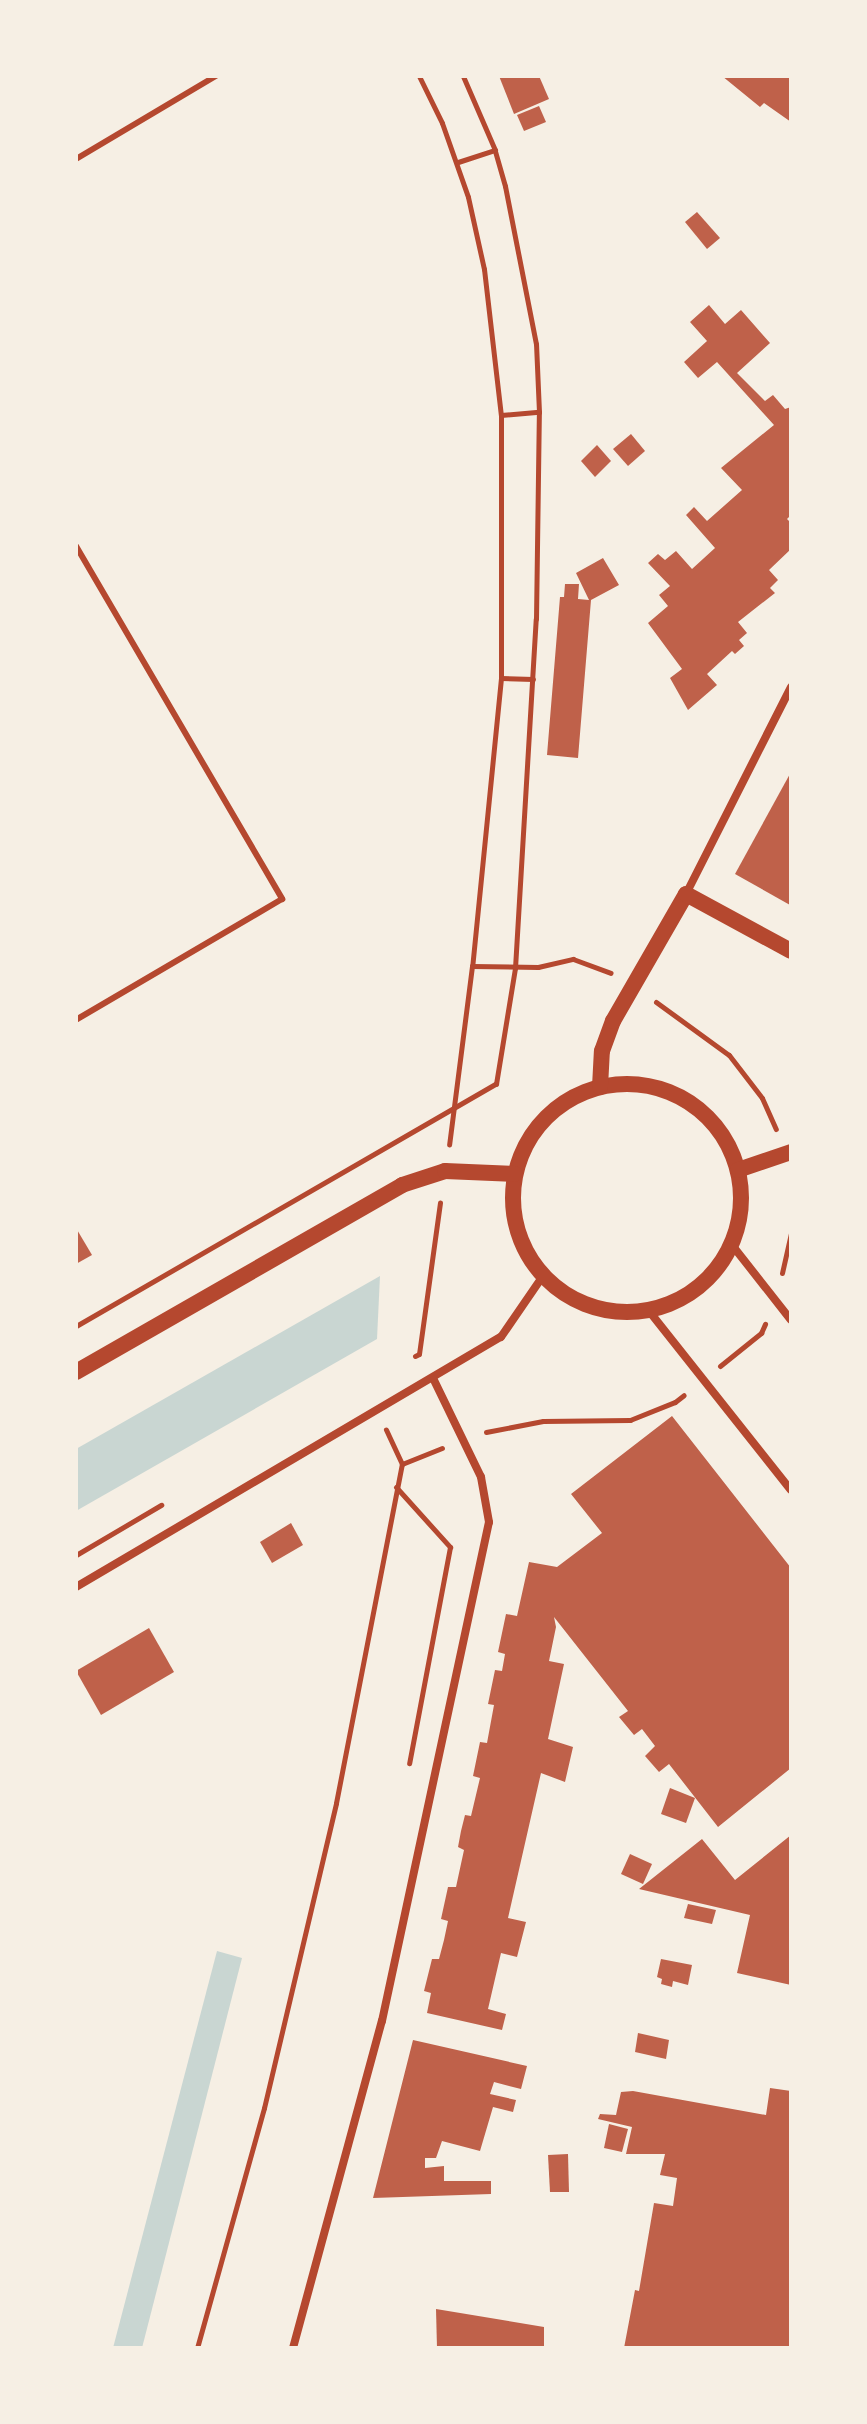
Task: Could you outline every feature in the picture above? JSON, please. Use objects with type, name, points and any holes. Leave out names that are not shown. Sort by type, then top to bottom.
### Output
[{"type":"main road","points":[[600,1087],[602,1051],[613,1021],[686,894],[791,951]]},
{"type":"main road","points":[[635,1084],[670,1092],[701,1110],[724,1137],[738,1170],[741,1208],[732,1245],[712,1276],[684,1298],[649,1311],[608,1312],[570,1298],[543,1276],[523,1246],[513,1211],[515,1174],[526,1144],[545,1118],[571,1098],[600,1087],[635,1084]]},
{"type":"main road","points":[[738,1170],[789,1153]]},
{"type":"main road","points":[[76,1372],[402,1185],[445,1171],[515,1174]]},
{"type":"street","points":[[686,894],[791,687]]},
{"type":"street","points":[[732,1245],[791,1320]]},
{"type":"street","points":[[76,1587],[434,1380],[501,1337],[543,1276]]},
{"type":"street","points":[[649,1311],[791,1490]]},
{"type":"street","points":[[293,2348],[382,2021],[489,1522],[481,1477],[434,1380]]},
{"type":"lane","points":[[76,159],[216,76]]},
{"type":"lane","points":[[76,546],[282,899],[76,1020]]},
{"type":"path","points":[[419,76],[458,162],[484,269],[501,415],[501,678],[472,966],[419,1354]]},
{"type":"path","points":[[76,1326],[496,1084],[515,968],[533,679],[539,412],[536,344],[495,150],[463,76]]},
{"type":"path","points":[[458,162],[495,150]]},
{"type":"path","points":[[501,415],[539,412]]},
{"type":"path","points":[[501,678],[533,679]]},
{"type":"path","points":[[472,966],[515,968],[573,959],[593,963],[634,986],[729,1055],[762,1098],[789,1153]]},
{"type":"path","points":[[402,1464],[490,1431],[543,1421],[630,1420],[675,1402],[704,1379]]},
{"type":"path","points":[[197,2348],[264,2108],[336,1803],[402,1464],[377,1413]]},
{"type":"path","points":[[396,1487],[450,1547],[407,1774]]},
{"type":"shaded area","points":[[380,1276],[377,1339],[76,1511],[76,1449]]},
{"type":"shaded area","points":[[217,1951],[242,1958],[142,2348],[113,2348]]},
{"type":"building","points":[[499,76],[539,76],[549,99],[514,114]]},
{"type":"building","points":[[722,76],[791,76],[791,122],[764,103],[760,107]]},
{"type":"building","points":[[539,106],[546,122],[524,131],[517,115]]},
{"type":"building","points":[[697,212],[720,238],[707,249],[685,222]]},
{"type":"building","points":[[709,305],[725,324],[741,310],[770,343],[737,373],[765,401],[773,395],[785,409],[791,407],[791,515],[787,519],[791,523],[791,549],[769,570],[778,580],[770,588],[775,593],[738,622],[747,633],[739,640],[744,646],[735,654],[732,651],[707,674],[717,685],[688,710],[670,678],[682,669],[648,623],[668,606],[659,595],[670,586],[648,563],[658,554],[665,560],[676,551],[692,569],[715,548],[686,515],[694,507],[707,521],[742,490],[721,468],[774,425],[717,362],[698,378],[684,362],[707,341],[690,322]]},
{"type":"building","points":[[631,434],[645,451],[628,466],[613,449]]},
{"type":"building","points":[[597,445],[611,461],[595,477],[581,461]]},
{"type":"building","points":[[603,558],[619,585],[591,600],[578,758],[547,755],[560,597],[564,597],[565,584],[579,584],[578,599],[589,600],[576,573]]},
{"type":"building","points":[[791,772],[791,903],[790,905],[735,874]]},
{"type":"building","points":[[76,1228],[92,1255],[76,1264]]},
{"type":"building","points":[[672,1416],[791,1568],[791,1768],[718,1827],[669,1764],[659,1772],[645,1756],[655,1746],[642,1729],[634,1735],[619,1717],[628,1711],[554,1617],[556,1627],[549,1661],[564,1664],[548,1739],[573,1747],[565,1782],[541,1773],[508,1918],[526,1922],[517,1957],[501,1953],[488,2009],[506,2014],[502,2030],[427,2013],[431,1993],[424,1991],[432,1959],[439,1959],[444,1940],[448,1921],[441,1919],[448,1887],[456,1887],[464,1850],[458,1847],[461,1831],[465,1815],[471,1816],[480,1778],[473,1776],[480,1742],[487,1743],[494,1705],[488,1704],[495,1670],[502,1671],[505,1654],[498,1652],[506,1614],[517,1616],[529,1562],[557,1567],[602,1533],[571,1494]]},
{"type":"building","points":[[291,1523],[303,1545],[272,1563],[260,1542]]},
{"type":"building","points":[[149,1628],[174,1672],[101,1715],[76,1671]]},
{"type":"building","points":[[670,1788],[695,1798],[686,1823],[661,1814]]},
{"type":"building","points":[[791,1835],[791,1985],[737,1973],[750,1915],[639,1889],[702,1839],[735,1880]]},
{"type":"building","points":[[630,1854],[652,1864],[643,1884],[621,1874]]},
{"type":"building","points":[[688,1904],[716,1910],[712,1924],[684,1918]]},
{"type":"building","points":[[661,1959],[692,1965],[688,1985],[673,1981],[672,1987],[661,1984],[662,1979],[657,1977]]},
{"type":"building","points":[[638,2033],[669,2040],[666,2059],[635,2052]]},
{"type":"building","points":[[413,2040],[527,2066],[521,2089],[494,2082],[490,2094],[516,2100],[513,2112],[493,2107],[480,2151],[442,2141],[436,2158],[425,2158],[425,2168],[444,2166],[444,2181],[491,2181],[491,2194],[373,2198]]},
{"type":"building","points":[[770,2088],[791,2091],[791,2348],[624,2348],[635,2290],[639,2291],[654,2203],[673,2206],[677,2178],[660,2175],[665,2154],[626,2154],[632,2127],[598,2119],[600,2114],[616,2115],[621,2092],[633,2091],[766,2115]]},
{"type":"building","points":[[609,2124],[628,2129],[622,2152],[604,2148]]},
{"type":"building","points":[[568,2154],[569,2192],[550,2192],[548,2155]]},
{"type":"building","points":[[436,2309],[544,2327],[544,2348],[437,2348]]}]
